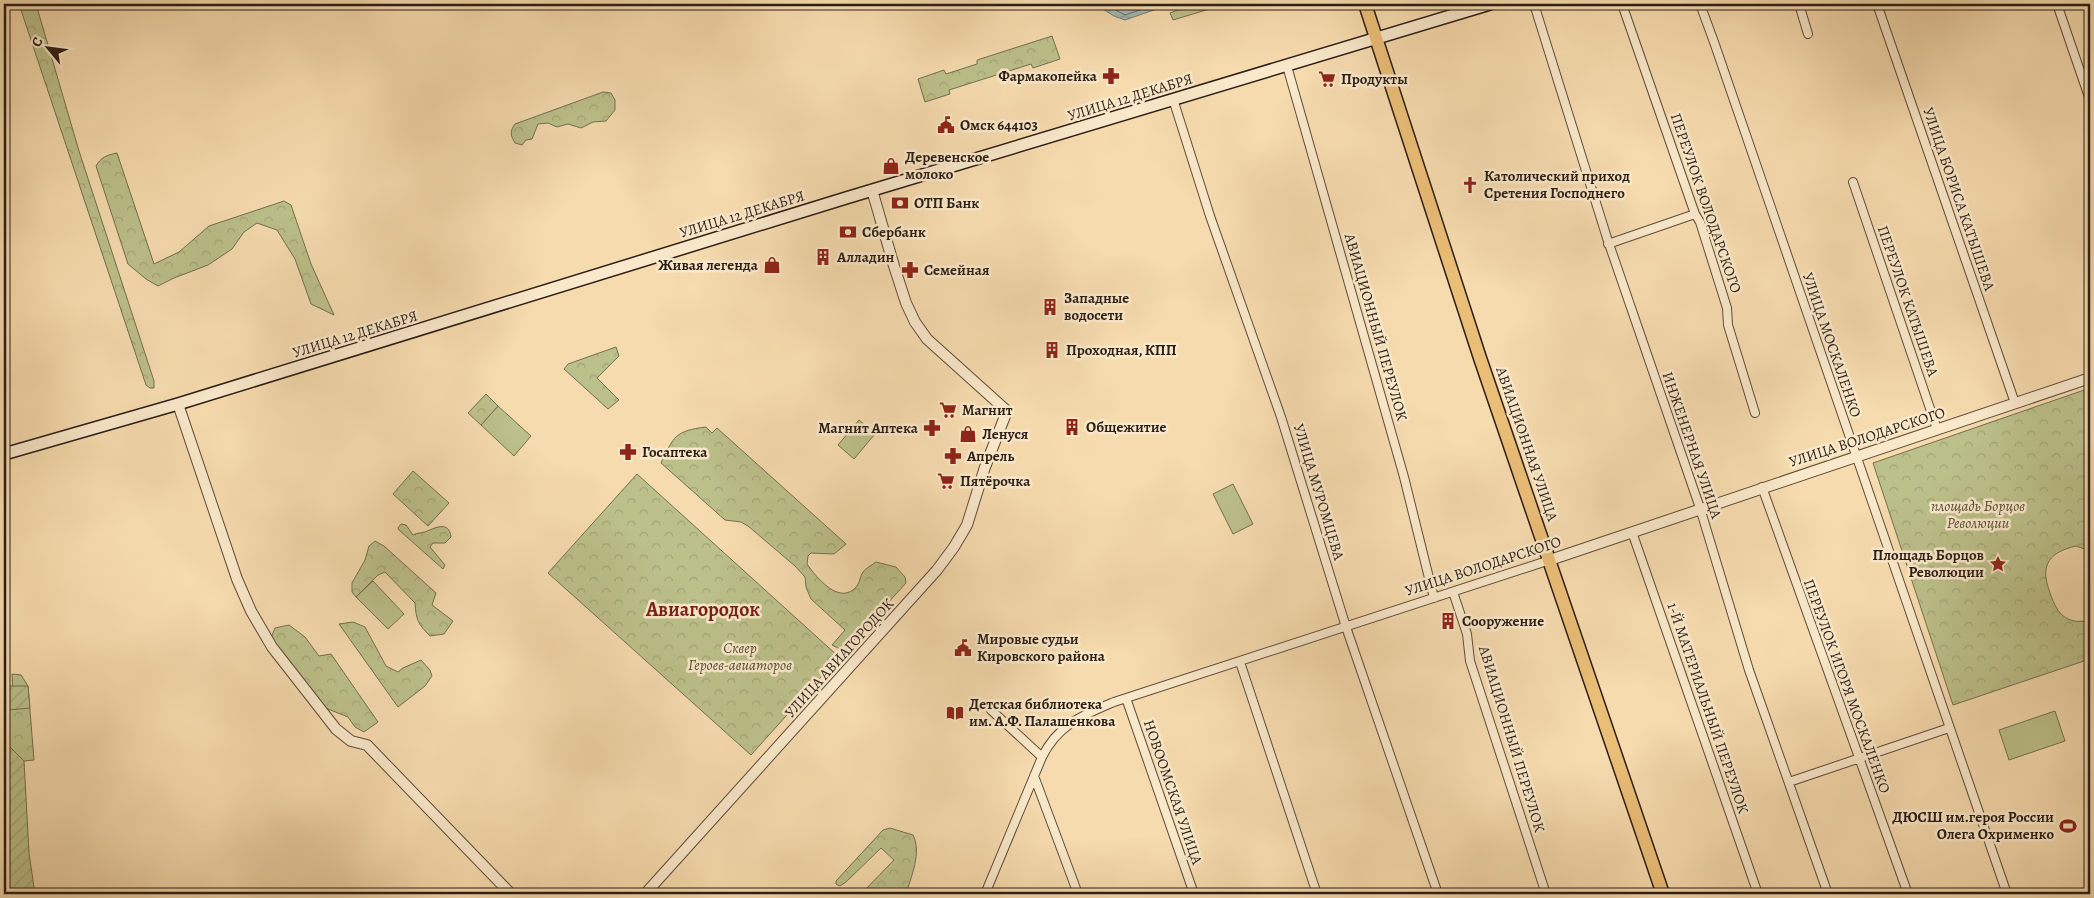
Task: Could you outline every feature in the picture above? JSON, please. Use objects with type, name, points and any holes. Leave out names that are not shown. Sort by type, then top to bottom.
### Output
[{"type":"main road","name":"АВИАЦИОННАЯ УЛИЦА","points":[[1365,4],[1480,358],[1663,894]]},
{"type":"main road","name":"УЛИЦА 12 ДЕКАБРЯ","points":[[4,454],[178,404],[872,190],[1490,4]]},
{"type":"street","name":"ИНЖЕНЕРНАЯ УЛИЦА","points":[[1534,4],[1608,244],[1700,508],[1749,670],[1828,894]]},
{"type":"street","name":"ПЕРЕУЛОК ВОЛОДАРСКОГО","points":[[1622,4],[1695,214],[1700,222],[1727,308],[1728,325],[1755,413]]},
{"type":"street","name":"УЛИЦА МОСКАЛЕНКО","points":[[1700,4],[2007,894]]},
{"type":"street","points":[[1799,4],[1808,34]]},
{"type":"street","name":"УЛИЦА БОРИСА КАТЫШЕВА","points":[[1878,4],[2015,403]]},
{"type":"street","points":[[2057,4],[2090,100]]},
{"type":"street","name":"АВИАЦИОННЫЙ ПЕРЕУЛОК","points":[[1287,66],[1404,477],[1434,598]]},
{"type":"street","name":"УЛИЦА МУРОМЦЕВА","points":[[1173,99],[1210,216],[1281,417],[1346,627],[1438,894]]},
{"type":"street","name":"ПЕРЕУЛОК КАТЫШЕВА","points":[[1853,182],[1937,429]]},
{"type":"street","name":"УЛИЦА АВИАГОРОДОК","points":[[645,894],[822,700],[937,570],[954,547],[967,524],[985,467],[1007,411],[927,339],[915,322],[906,303],[872,190]]},
{"type":"street","points":[[1608,244],[1695,214]]},
{"type":"street","name":"УЛИЦА ВОЛОДАРСКОГО","points":[[984,894],[1048,744],[1057,733],[1087,714],[1126,698],[1550,560],[2090,378]]},
{"type":"street","points":[[178,404],[237,579],[251,611],[272,647],[336,729],[351,741],[367,745],[511,894]]},
{"type":"street","name":"ПЕРЕУЛОК ИГОРЯ МОСКАЛЕНКО","points":[[1762,487],[1908,894]]},
{"type":"street","name":"1-Й МАТЕРИАЛЬНЫЙ ПЕРЕУЛОК","points":[[1632,532],[1758,894]]},
{"type":"street","name":"АВИАЦИОННЫЙ ПЕРЕУЛОК","points":[[1453,592],[1467,634],[1470,661],[1546,894]]},
{"type":"street","points":[[1240,662],[1317,894]]},
{"type":"street","name":"НОВООМСКАЯ УЛИЦА","points":[[1126,698],[1194,894]]},
{"type":"street","points":[[991,710],[1042,757]]},
{"type":"street","points":[[1789,782],[1949,728]]},
{"type":"street","points":[[1034,776],[1078,894]]},
{"type":"green space","points":[[19,4],[36,4],[79,151],[154,381],[154,388],[146,385]]},
{"type":"green space","points":[[1193,4],[1226,4],[1173,20],[1170,13]]},
{"type":"green space","points":[[1052,36],[1060,59],[1033,68],[1031,64],[949,90],[950,94],[925,102],[918,79],[944,70],[946,74],[977,64],[977,60]]},
{"type":"green space","points":[[603,92],[611,93],[615,100],[615,110],[606,121],[593,122],[581,128],[568,124],[557,127],[548,123],[538,124],[532,139],[526,140],[522,145],[515,143],[512,138],[512,129],[515,124]]},
{"type":"green space","points":[[117,153],[154,264],[179,252],[209,226],[284,201],[291,205],[311,264],[334,315],[311,304],[295,259],[277,230],[257,223],[244,232],[232,249],[208,265],[158,286],[146,279],[128,264],[96,166],[100,160]]},
{"type":"green space","points":[[616,347],[619,356],[597,378],[619,400],[608,409],[564,369],[568,364]]},
{"type":"green space","name":"площадь Борцов Революции","points":[[2090,388],[2090,551],[2076,546],[2060,552],[2049,560],[2046,573],[2052,598],[2058,611],[2063,616],[2074,621],[2090,620],[2090,659],[1953,705],[1873,463]]},
{"type":"green space","points":[[486,394],[498,406],[481,425],[468,413]]},
{"type":"green space","points":[[498,406],[531,436],[514,456],[481,425]]},
{"type":"green space","points":[[859,420],[875,434],[854,459],[838,445]]},
{"type":"green space","points":[[706,427],[712,433],[717,428],[846,544],[834,554],[811,553],[808,556],[807,564],[829,588],[836,592],[850,592],[859,583],[864,571],[876,562],[896,567],[905,577],[906,583],[844,651],[832,645],[845,630],[811,599],[806,587],[805,577],[795,566],[748,526],[741,522],[725,520],[661,463],[677,436],[688,431]]},
{"type":"green space","points":[[413,471],[449,503],[428,526],[393,494]]},
{"type":"green space","name":"Сквер Героев-авиаторов","points":[[637,474],[839,657],[751,755],[548,573]]},
{"type":"green space","points":[[1233,484],[1253,524],[1233,534],[1213,494]]},
{"type":"green space","points":[[401,524],[406,525],[413,535],[437,527],[448,528],[451,537],[445,543],[433,543],[430,547],[445,565],[443,569],[399,530],[398,528]]},
{"type":"green space","points":[[375,541],[384,546],[436,593],[432,605],[453,621],[444,634],[430,636],[426,632],[418,621],[415,603],[385,572],[378,575],[356,597],[352,592],[352,583],[365,560],[369,546]]},
{"type":"green space","points":[[373,581],[404,614],[388,629],[356,597]]},
{"type":"green space","points":[[353,622],[365,627],[386,666],[398,672],[421,660],[430,670],[432,676],[425,686],[398,707],[339,624]]},
{"type":"green space","points":[[289,625],[305,637],[319,656],[331,654],[378,722],[364,732],[355,727],[348,717],[323,707],[271,638],[275,628]]},
{"type":"green space","points":[[12,674],[21,675],[28,686],[34,760],[24,761],[4,741],[4,708],[9,710],[13,694]]},
{"type":"green space","points":[[4,682],[9,686],[28,686],[30,708],[8,710],[4,708]]},
{"type":"green space","points":[[2055,711],[2065,741],[2009,760],[1999,730]]},
{"type":"green space","points":[[4,741],[24,761],[29,853],[35,894],[4,894]]},
{"type":"green space","points":[[890,828],[913,835],[915,842],[915,864],[906,894],[861,894],[894,860],[881,848],[846,882],[840,886],[836,884],[836,881],[883,830]]},
{"type":"water","points":[[1095,4],[1171,4],[1125,20],[1114,16]]},
{"type":"place","name":"Фармакопейка","points":[[1111,76]]},
{"type":"place","name":"Продукты","points":[[1327,79]]},
{"type":"place","name":"Омск 644103","points":[[946,125]]},
{"type":"place","name":"Деревенское молоко","points":[[891,166]]},
{"type":"place","name":"Католический приход Сретения Господнего","points":[[1470,185]]},
{"type":"place","name":"ОТП Банк","points":[[900,203]]},
{"type":"place","name":"Сбербанк","points":[[848,232]]},
{"type":"place","name":"Алладин","points":[[823,257]]},
{"type":"place","name":"Живая легенда","points":[[772,265]]},
{"type":"place","name":"Семейная","points":[[910,270]]},
{"type":"place","name":"Западные водосети","points":[[1050,307]]},
{"type":"place","name":"Проходная, КПП","points":[[1052,350]]},
{"type":"place","name":"Магнит","points":[[948,410]]},
{"type":"place","name":"Общежитие","points":[[1072,427]]},
{"type":"place","name":"Магнит Аптека","points":[[932,428]]},
{"type":"place","name":"Ленуся","points":[[968,434]]},
{"type":"place","name":"Госаптека","points":[[628,452]]},
{"type":"place","name":"Апрель","points":[[953,456]]},
{"type":"place","name":"Пятёрочка","points":[[946,481]]},
{"type":"place","name":"Площадь Борцов Революции","points":[[1998,564]]},
{"type":"place","name":"Сооружение","points":[[1448,621]]},
{"type":"place","name":"Мировые судьи Кировского района","points":[[963,648]]},
{"type":"place","name":"Детская библиотека им. А.Ф. Палашенкова","points":[[955,713]]},
{"type":"place","name":"ДЮСШ им.героя России Олега Охрименко","points":[[2068,826]]},
{"type":"district","name":"Авиагородок","points":[[703,609]]}]
